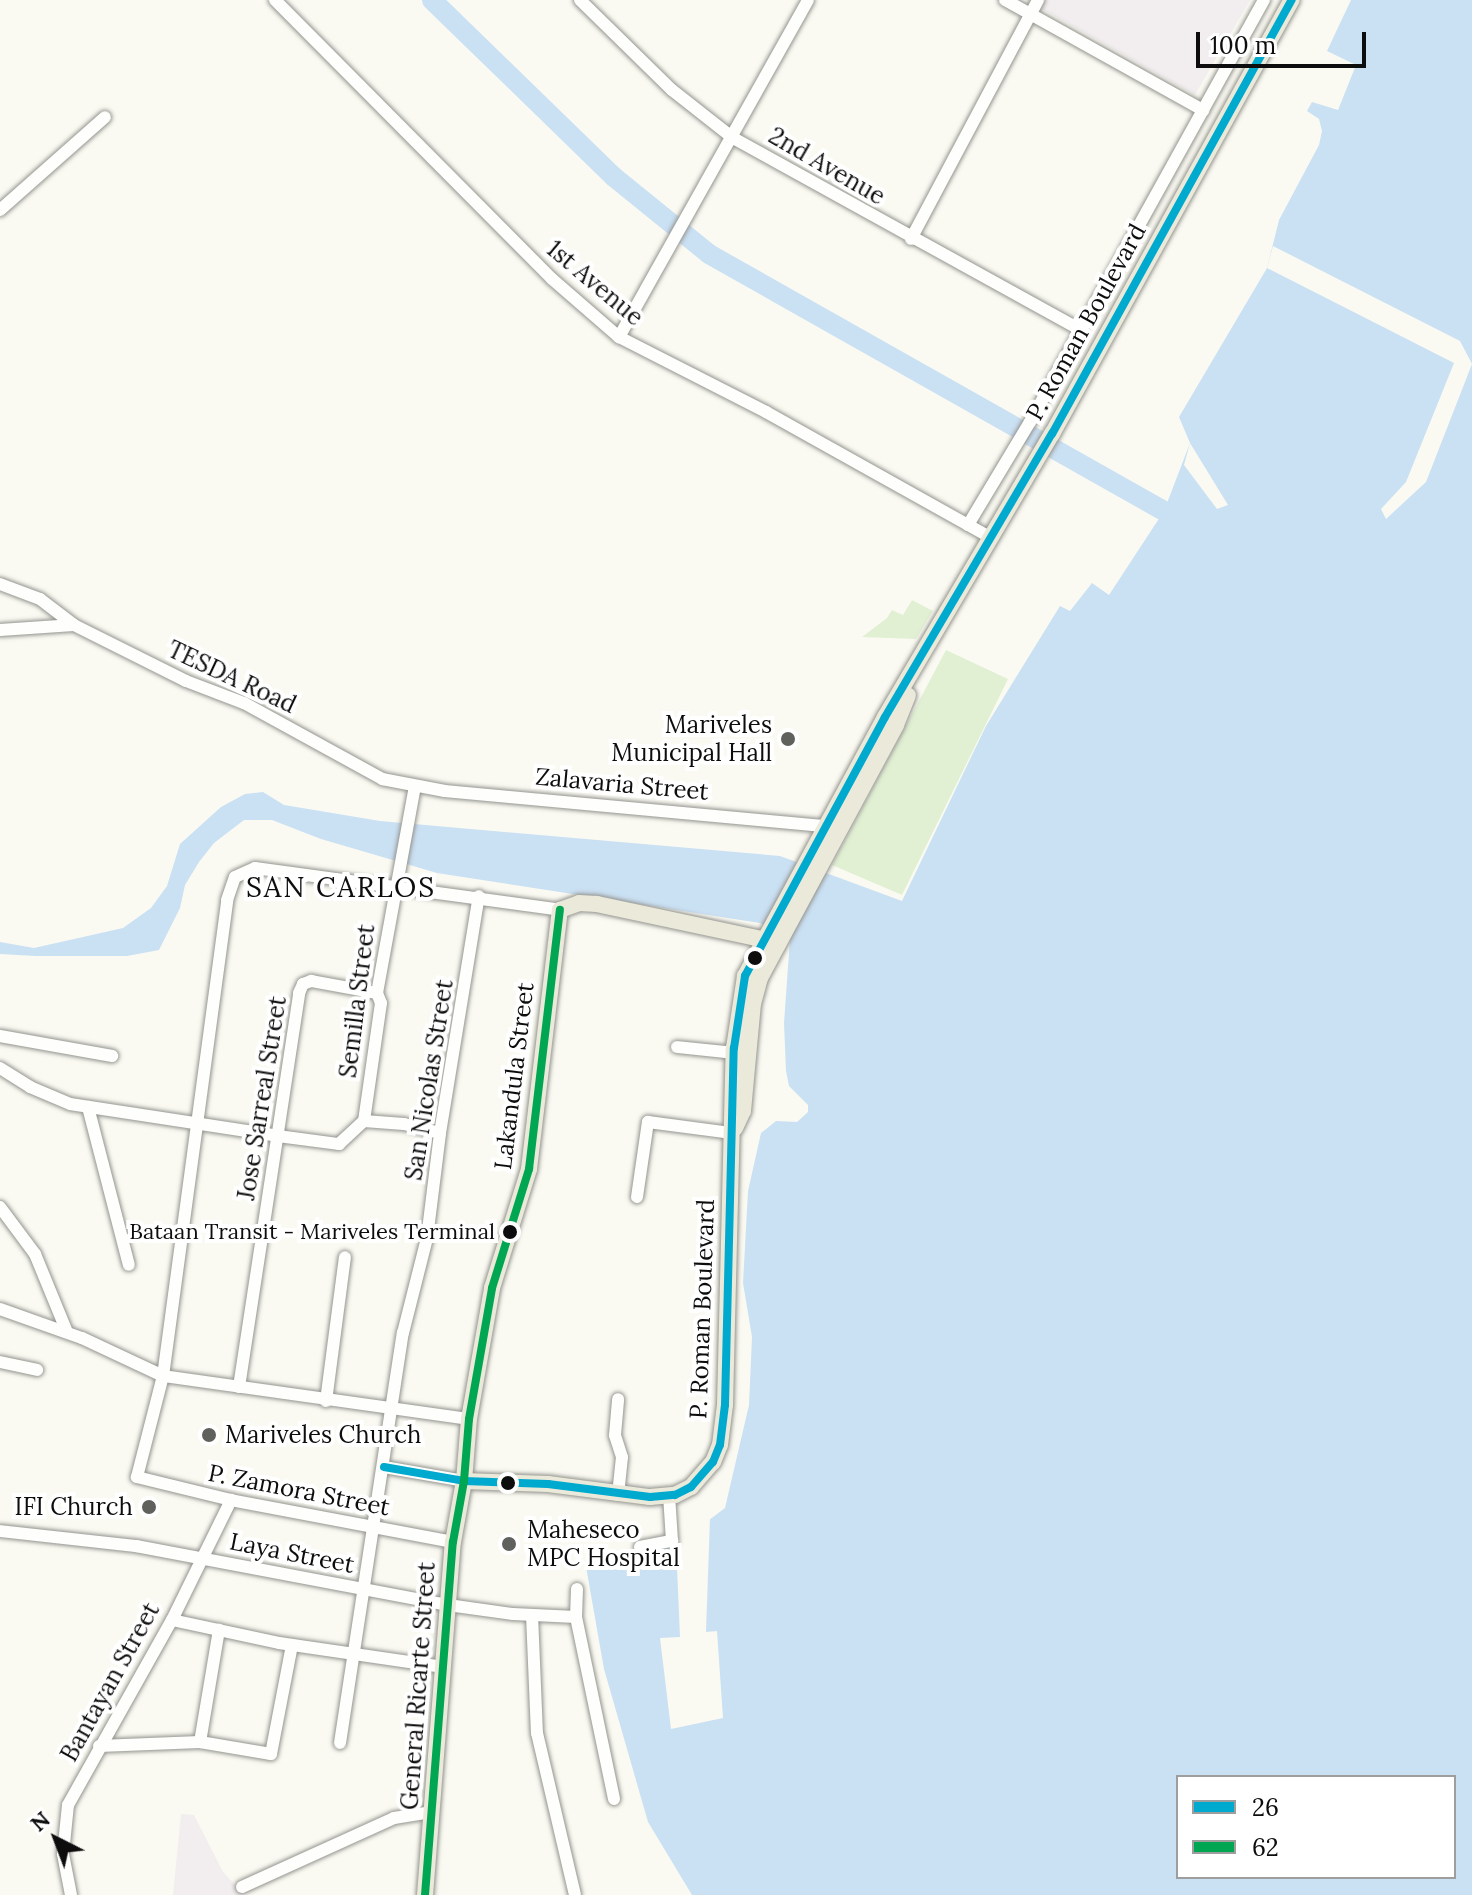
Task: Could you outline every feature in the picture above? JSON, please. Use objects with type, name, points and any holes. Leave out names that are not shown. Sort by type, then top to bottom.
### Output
[{"type":"main road","name":"P. Roman Boulevard","points":[[817,856],[825,826],[1052,434],[1292,0]]},
{"type":"main road","name":"P. Roman Boulevard","points":[[464,1481],[548,1484],[618,1495],[669,1495],[691,1487],[702,1477],[720,1445],[725,1405],[738,1001],[745,976],[896,725],[918,666]]},
{"type":"main road","points":[[560,910],[570,904],[597,904],[770,935]]},
{"type":"main road","name":"Lakandula Street","points":[[464,1481],[469,1419],[492,1288],[529,1169],[560,910]]},
{"type":"main road","name":"P. Roman Boulevard","points":[[732,1133],[743,1111],[753,1004],[770,935]]},
{"type":"main road","name":"General Ricarte Street","points":[[425,1895],[453,1542],[464,1481]]},
{"type":"street","name":"1st Avenue","points":[[275,0],[552,279],[619,337],[766,412],[991,538]]},
{"type":"street","name":"2nd Avenue","points":[[580,0],[672,90],[733,138],[911,239],[1081,330]]},
{"type":"street","points":[[619,337],[808,0]]},
{"type":"street","points":[[1005,0],[1203,110]]},
{"type":"street","points":[[911,239],[1038,0]]},
{"type":"street","points":[[968,525],[1030,422],[1264,0]]},
{"type":"street","points":[[1226,71],[1242,93]]},
{"type":"street","points":[[0,210],[105,117]]},
{"type":"street","name":"TESDA Road","points":[[0,584],[40,599],[74,625],[186,681],[244,703],[382,779],[415,786]]},
{"type":"street","points":[[0,630],[74,625]]},
{"type":"street","name":"Semilla Street","points":[[364,1121],[381,1003],[377,993],[415,786]]},
{"type":"street","name":"Zalavaria Street","points":[[415,786],[825,826]]},
{"type":"street","points":[[163,1376],[227,900],[235,877],[242,872],[265,868],[479,896],[560,910]]},
{"type":"street","name":"San Nicolas Street","points":[[340,1743],[403,1333],[427,1238],[440,1133],[479,896]]},
{"type":"street","name":"Jose Sarreal Street","points":[[239,1387],[303,984],[311,981],[377,993]]},
{"type":"street","points":[[0,1036],[112,1056]]},
{"type":"street","points":[[677,1047],[734,1053]]},
{"type":"street","points":[[0,1068],[30,1087],[70,1104],[278,1136],[339,1144],[364,1121],[404,1124],[440,1133]]},
{"type":"street","points":[[88,1107],[129,1265]]},
{"type":"street","points":[[637,1197],[648,1122],[732,1133]]},
{"type":"street","points":[[0,1207],[35,1254],[67,1332]]},
{"type":"street","points":[[326,1401],[345,1257]]},
{"type":"street","points":[[0,1309],[67,1332],[163,1376],[469,1419]]},
{"type":"street","points":[[0,1362],[37,1370]]},
{"type":"street","name":"P. Zamora Street","points":[[163,1376],[137,1477],[231,1500],[453,1542]]},
{"type":"street","points":[[618,1399],[615,1435],[622,1457],[618,1495]]},
{"type":"street","points":[[384,1467],[464,1481]]},
{"type":"street","points":[[640,1547],[672,1541],[669,1495]]},
{"type":"street","name":"Bantayan Street","points":[[71,1895],[63,1854],[68,1805],[172,1620],[231,1500]]},
{"type":"street","name":"Laya Street","points":[[0,1531],[136,1546],[448,1605],[576,1617]]},
{"type":"street","points":[[577,1589],[576,1617],[614,1799]]},
{"type":"street","points":[[532,1615],[537,1733],[575,1895]]},
{"type":"street","points":[[172,1620],[292,1645],[443,1667]]},
{"type":"street","points":[[200,1742],[219,1630]]},
{"type":"street","points":[[99,1746],[200,1742],[271,1754],[292,1645]]},
{"type":"street","points":[[242,1887],[394,1818],[433,1812]]},
{"type":"shaded area","points":[[1026,0],[1250,0],[1195,95]]},
{"type":"shaded area","points":[[181,1814],[194,1815],[223,1872],[245,1895],[173,1895]]},
{"type":"green space","points":[[912,600],[933,611],[916,639],[862,637],[887,618],[892,610],[903,615]]},
{"type":"green space","points":[[946,650],[1008,679],[902,895],[832,865]]},
{"type":"water","points":[[1351,0],[1472,0],[1472,1895],[692,1895],[648,1822],[604,1669],[585,1561],[676,1545],[725,1508],[749,1405],[752,1337],[743,1283],[748,1191],[761,1133],[776,1121],[797,1122],[808,1112],[808,1105],[789,1086],[786,1071],[784,1023],[790,939],[760,923],[437,873],[321,839],[272,820],[244,820],[214,843],[199,862],[185,885],[180,908],[159,950],[127,956],[36,956],[0,954],[0,942],[34,948],[123,928],[151,908],[167,886],[180,844],[221,807],[245,794],[263,792],[284,805],[380,821],[780,856],[902,901],[986,726],[1060,606],[1070,611],[1092,583],[1109,595],[1164,511],[1190,443],[1179,417],[1267,268],[1279,220],[1319,145],[1322,131],[1319,119],[1307,111],[1312,102],[1338,110],[1356,65],[1327,51]]},
{"type":"pier","points":[[1273,246],[1460,341],[1472,364],[1426,482],[1386,519],[1381,509],[1406,482],[1454,363],[1267,268]]},
{"type":"pier","points":[[1190,443],[1228,505],[1217,509],[1184,465]]},
{"type":"pier","points":[[710,1518],[706,1632],[717,1631],[723,1718],[671,1729],[660,1638],[680,1637],[676,1545]]},
{"type":"waterway","points":[[432,0],[614,177],[709,254],[1164,511]]},
{"type":"transit line","name":"26","points":[[384,1467],[464,1481],[548,1484],[650,1497],[675,1495],[691,1487],[713,1462],[720,1445],[725,1405],[734,1048],[745,976],[885,717],[1052,434],[1292,0]]},
{"type":"transit line","name":"62","points":[[425,1895],[453,1542],[464,1481],[469,1419],[492,1288],[529,1169],[560,910]]},
{"type":"place","name":"Mariveles Municipal Hall","points":[[788,739]]},
{"type":"place","name":"Bataan Transit - Mariveles Terminal","points":[[510,1232]]},
{"type":"place","name":"Mariveles Church","points":[[209,1435]]},
{"type":"place","name":"IFI Church","points":[[149,1507]]},
{"type":"place","name":"Maheseco MPC Hospital","points":[[509,1544]]},
{"type":"district","name":"SAN CARLOS","points":[[341,887]]}]
